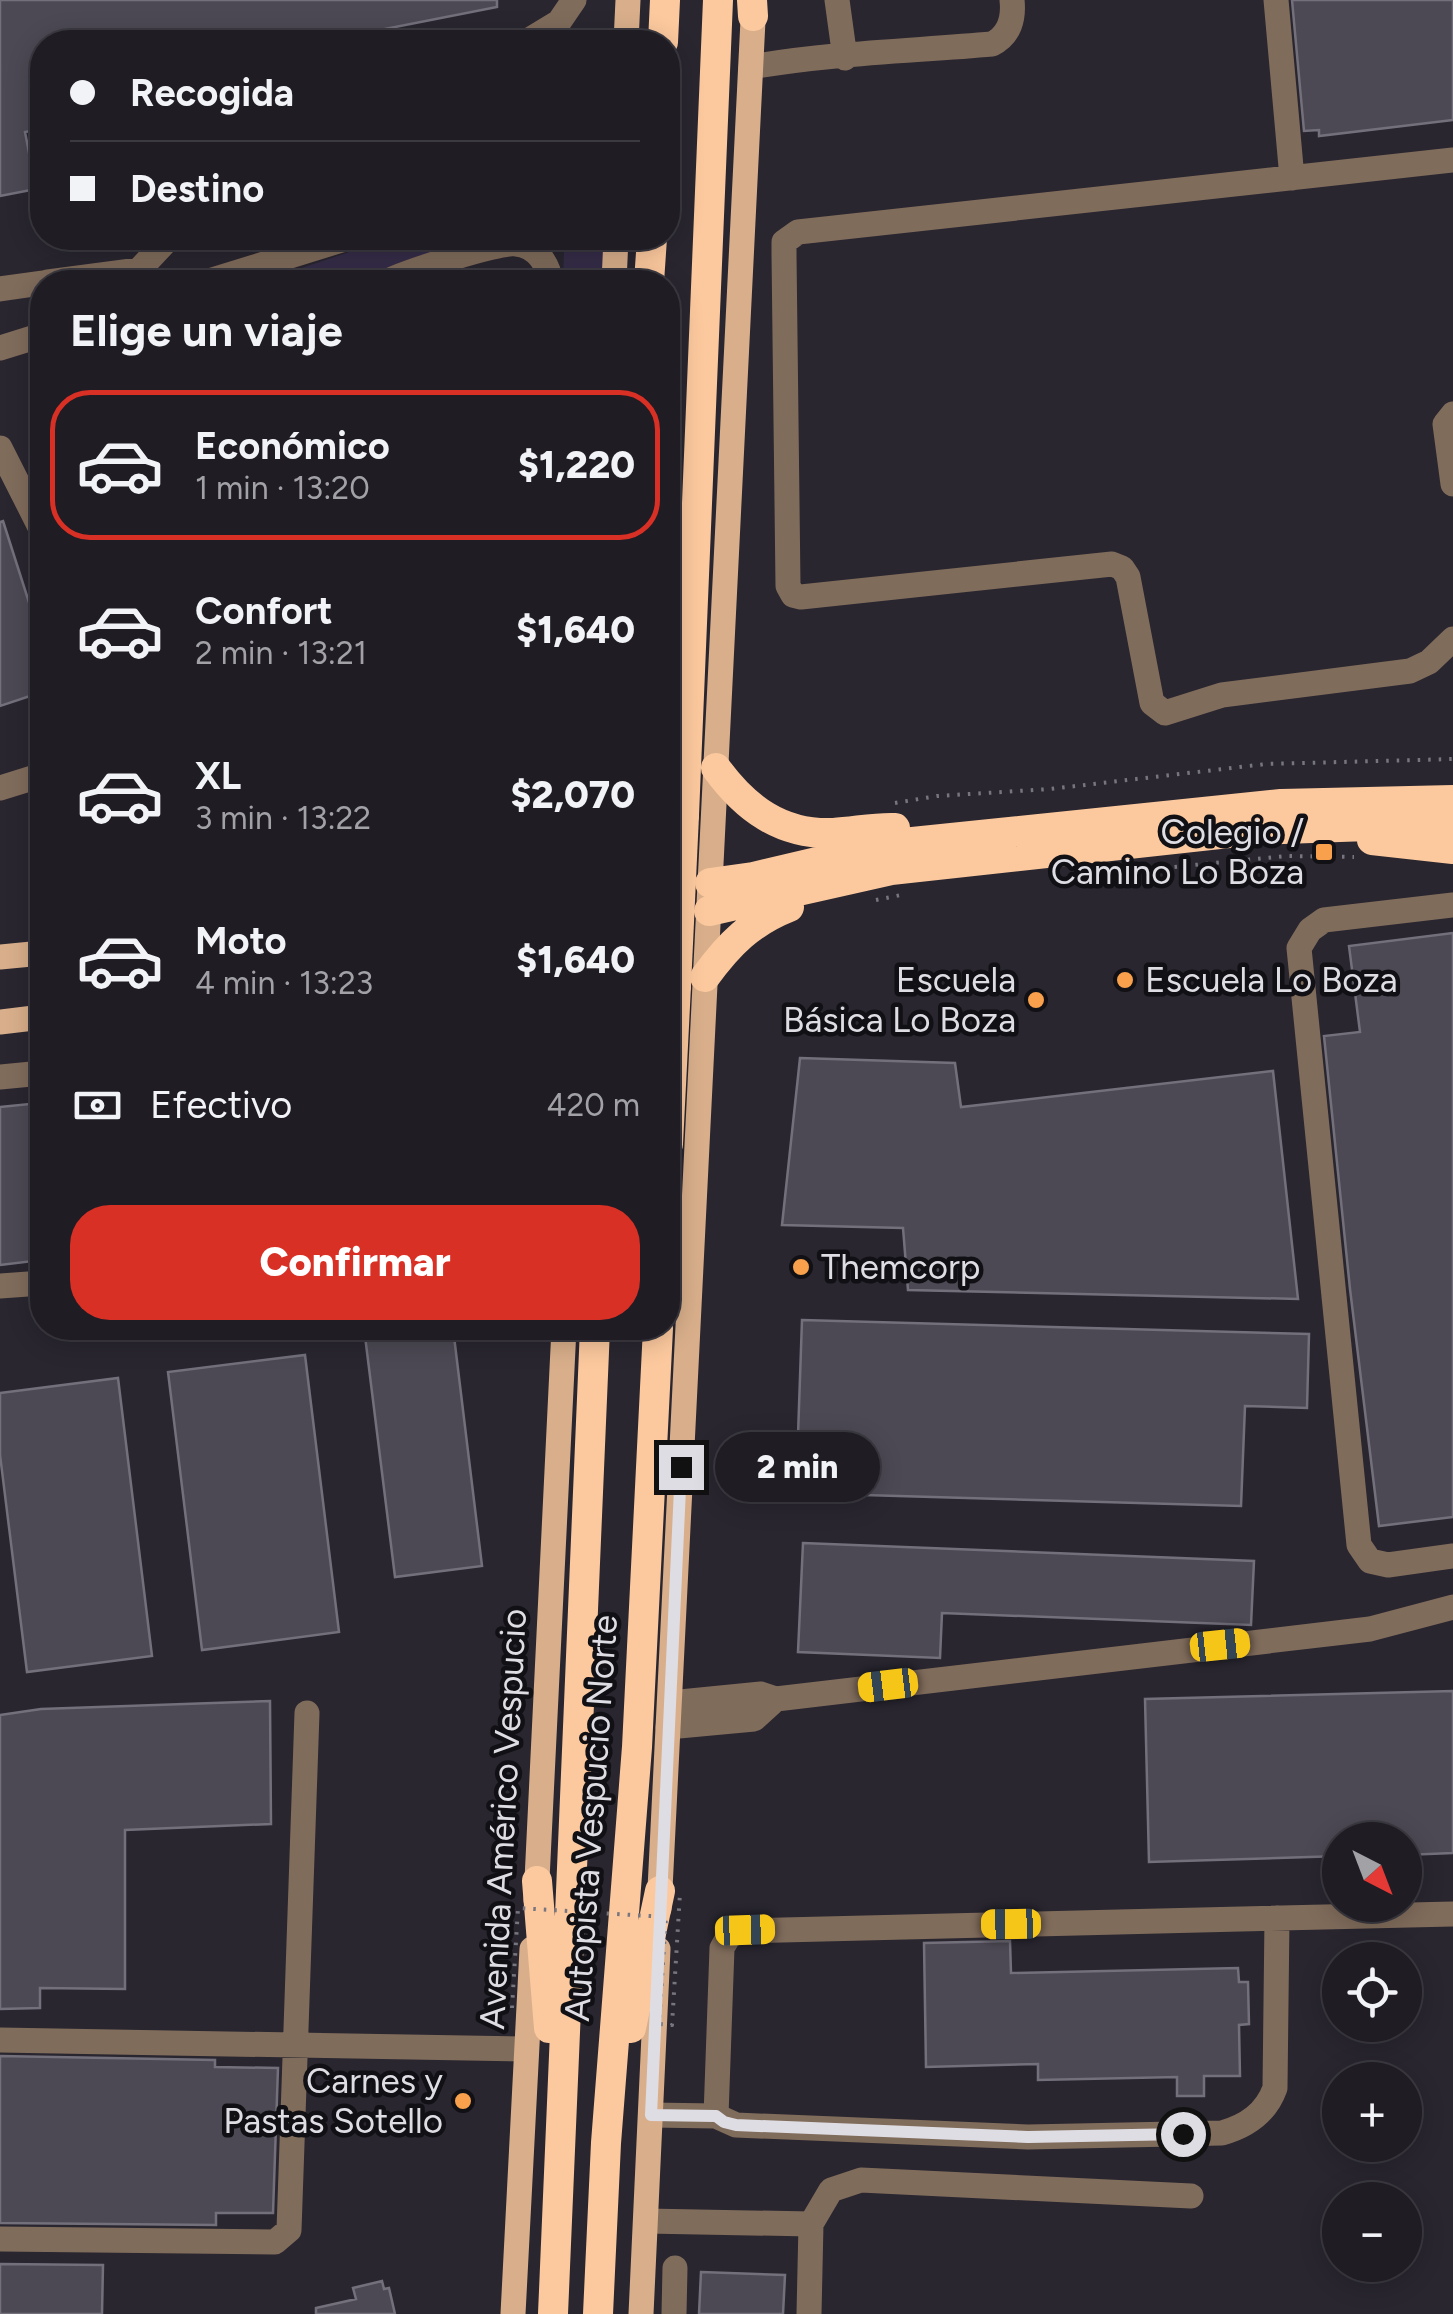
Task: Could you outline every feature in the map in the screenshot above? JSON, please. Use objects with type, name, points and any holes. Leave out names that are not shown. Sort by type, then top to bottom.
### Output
[{"type":"highway","points":[[663,30],[665,0]]},
{"type":"highway","points":[[680,867],[718,0]]},
{"type":"highway","points":[[716,768],[741,800],[781,825],[833,833],[871,828],[910,829],[947,838]]},
{"type":"highway","points":[[1313,802],[1368,784],[1453,779]]},
{"type":"highway","points":[[709,897],[738,880],[892,844],[1313,802],[1453,800]]},
{"type":"highway","points":[[709,897],[749,904],[891,870],[1296,828],[1453,823]]},
{"type":"highway","points":[[1296,828],[1453,849]]},
{"type":"highway","points":[[705,978],[738,936],[754,924],[846,879]]},
{"type":"highway","name":"Autopista Vespucio Norte","points":[[553,2314],[594,1340]]},
{"type":"highway","name":"Autopista Vespucio Norte","points":[[598,2314],[606,2144],[637,1747],[657,1340]]},
{"type":"highway","points":[[537,1881],[560,2163]]},
{"type":"highway","points":[[606,2144],[670,1892]]},
{"type":"main road","points":[[627,30],[628,0]]},
{"type":"main road","points":[[641,2314],[651,2115],[670,1892],[669,1715],[753,5]]},
{"type":"main road","points":[[680,849],[712,837]]},
{"type":"main road","points":[[680,889],[709,897]]},
{"type":"main road","points":[[680,910],[709,897]]},
{"type":"main road","points":[[0,957],[30,954]]},
{"type":"main road","points":[[680,973],[705,978]]},
{"type":"main road","points":[[0,1022],[30,1018]]},
{"type":"main road","name":"Avenida Américo Vespucio","points":[[514,2314],[563,1340]]},
{"type":"street","points":[[545,30],[558,22],[574,0]]},
{"type":"street","points":[[837,0],[845,58]]},
{"type":"street","points":[[750,67],[811,57],[845,58],[992,44],[1000,40],[1010,25],[1014,15],[1012,0]]},
{"type":"street","points":[[1276,0],[1292,178]]},
{"type":"street","points":[[1453,160],[798,232],[788,237],[784,254],[788,586],[793,596],[1112,564],[1122,568],[1128,577],[1152,703],[1165,713],[1222,695],[1410,671],[1428,662],[1453,640]]},
{"type":"street","points":[[139,270],[158,250]]},
{"type":"street","points":[[245,270],[309,250]]},
{"type":"street","points":[[420,270],[488,250]]},
{"type":"street","points":[[529,250],[536,253],[548,270]]},
{"type":"street","points":[[0,289],[30,285]]},
{"type":"street","points":[[0,348],[30,338]]},
{"type":"street","points":[[1453,414],[1445,424],[1453,484]]},
{"type":"street","points":[[0,448],[30,507]]},
{"type":"street","points":[[0,788],[30,779]]},
{"type":"street","points":[[1453,905],[1324,920],[1310,930],[1299,948],[1360,1545],[1370,1561],[1388,1565],[1453,1556]]},
{"type":"street","points":[[0,1077],[30,1074]]},
{"type":"street","points":[[0,1286],[30,1284]]},
{"type":"street","points":[[669,1715],[754,1719],[776,1699],[1370,1630],[1453,1606]]},
{"type":"street","points":[[0,2238],[281,2240],[291,2223],[307,1713]]},
{"type":"street","points":[[716,2116],[722,1948],[739,1931],[1453,1914]]},
{"type":"street","points":[[651,2115],[716,2116],[736,2125],[1028,2137],[1222,2133],[1237,2129],[1262,2111],[1274,2088],[1277,1918]]},
{"type":"street","points":[[0,2040],[526,2048]]},
{"type":"street","points":[[809,2314],[811,2224],[830,2190],[861,2180],[1191,2196]]},
{"type":"street","points":[[646,2221],[811,2224]]},
{"type":"street","points":[[674,2268],[674,2314]]},
{"type":"path","points":[[896,802],[1266,764],[1453,759]]},
{"type":"path","points":[[1069,877],[1287,856],[1354,857]]},
{"type":"path","points":[[875,900],[912,893]]},
{"type":"path","points":[[512,2008],[518,1908],[666,1916],[659,2024],[672,2025],[670,1892]]},
{"type":"shaded area","points":[[355,250],[452,250],[396,270],[296,270]]},
{"type":"shaded area","points":[[604,250],[603,270],[563,270],[564,252]]},
{"type":"building","points":[[0,0],[497,0],[497,7],[380,30],[30,30],[30,131],[25,132],[30,190],[0,196]]},
{"type":"building","points":[[1292,0],[1453,0],[1453,120],[1319,136],[1319,130],[1304,131]]},
{"type":"building","points":[[3,521],[30,605],[30,696],[0,706]]},
{"type":"building","points":[[1453,933],[1453,1517],[1379,1526],[1324,1036],[1360,1032],[1349,946]]},
{"type":"building","points":[[800,1058],[955,1063],[961,1107],[1273,1071],[1298,1299],[908,1290],[903,1228],[782,1225]]},
{"type":"building","points":[[30,1104],[30,1261],[0,1265],[0,1107]]},
{"type":"building","points":[[802,1320],[1309,1334],[1307,1408],[1245,1406],[1241,1506],[796,1493]]},
{"type":"building","points":[[365,1340],[454,1340],[482,1566],[395,1577]]},
{"type":"building","points":[[305,1355],[339,1632],[202,1650],[168,1372]]},
{"type":"building","points":[[118,1378],[152,1656],[27,1672],[0,1455],[0,1393]]},
{"type":"building","points":[[803,1543],[1254,1561],[1251,1625],[942,1613],[940,1658],[798,1652]]},
{"type":"building","points":[[1453,1691],[1453,1853],[1422,1854],[1422,1822],[1322,1822],[1322,1857],[1149,1862],[1145,1699]]},
{"type":"building","points":[[270,1701],[271,1824],[125,1830],[125,1989],[40,1988],[40,2008],[0,2009],[0,1715],[41,1709]]},
{"type":"building","points":[[1010,1941],[1011,1973],[1238,1968],[1239,1982],[1248,1982],[1249,2024],[1239,2025],[1240,2076],[1204,2076],[1204,2096],[1177,2096],[1177,2077],[1038,2080],[1038,2064],[926,2067],[924,1943]]},
{"type":"building","points":[[0,2056],[215,2060],[215,2067],[278,2068],[273,2213],[216,2213],[216,2225],[0,2223]]},
{"type":"building","points":[[0,2264],[103,2265],[102,2314],[0,2314]]},
{"type":"building","points":[[701,2272],[785,2275],[783,2314],[699,2314]]},
{"type":"building","points":[[382,2281],[384,2289],[389,2288],[395,2314],[316,2314],[316,2308],[356,2299],[353,2288]]},
{"type":"place","name":"Colegio / Camino Lo Boza","points":[[1324,852]]},
{"type":"place","name":"Escuela Lo Boza","points":[[1125,980]]},
{"type":"place","name":"Escuela Básica Lo Boza","points":[[1036,1000]]},
{"type":"place","name":"Themcorp","points":[[801,1267]]},
{"type":"place","name":"Carnes y Pastas Sotello","points":[[463,2101]]},
{"type":"route","points":[[681,1467],[651,2115],[716,2116],[736,2125],[1028,2137],[1183,2134]]}]
